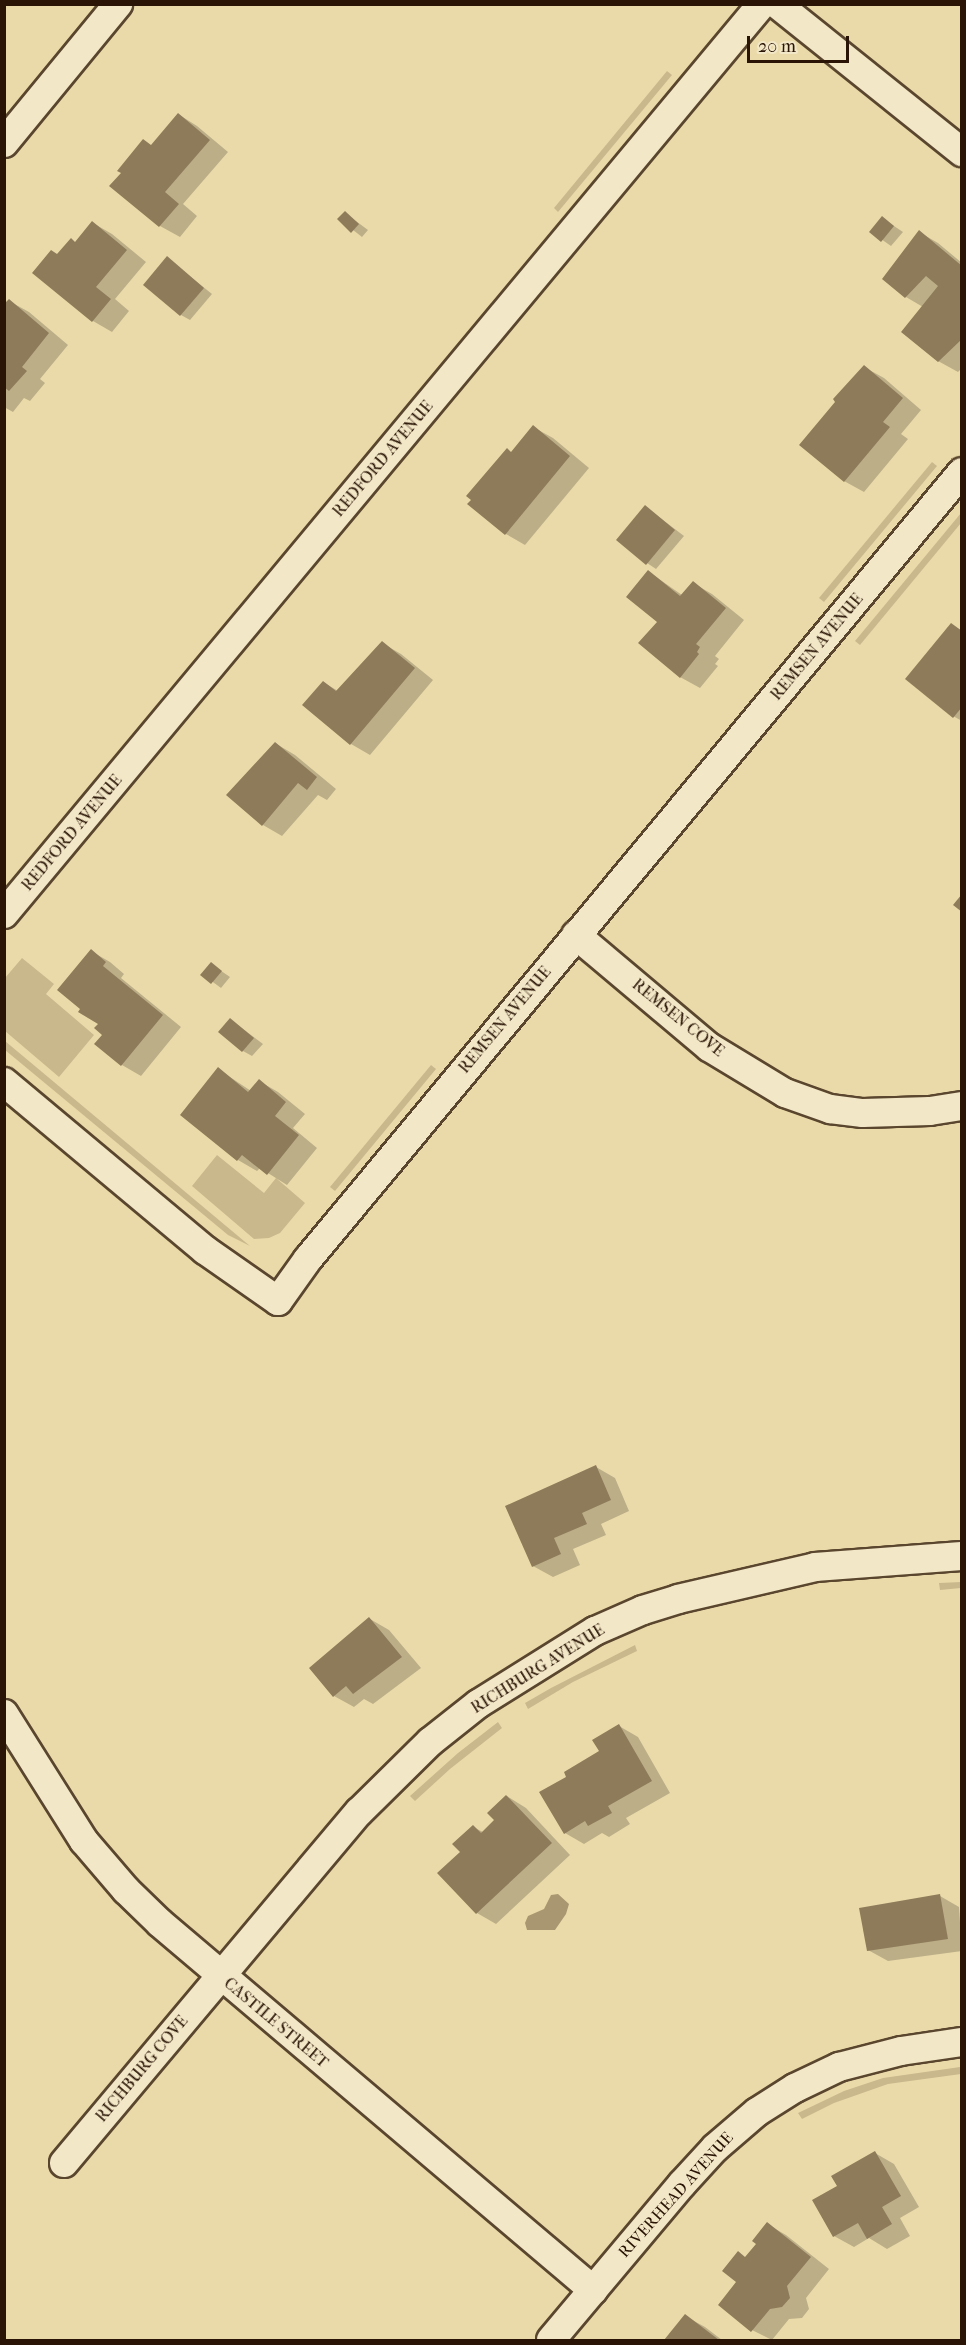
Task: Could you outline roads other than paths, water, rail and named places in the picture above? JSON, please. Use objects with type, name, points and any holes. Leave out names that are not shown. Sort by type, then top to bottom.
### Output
[{"type":"street","points":[[4,143],[118,4]]},
{"type":"street","name":"REDFORD AVENUE","points":[[4,914],[762,4]]},
{"type":"street","points":[[777,4],[962,152]]},
{"type":"street","name":"REMSEN AVENUE","points":[[4,1082],[205,1250],[278,1301],[308,1259],[962,472]]},
{"type":"street","name":"REMSEN COVE","points":[[576,935],[709,1047],[785,1093],[830,1109],[863,1113],[930,1111],[962,1106]]},
{"type":"street","name":"RICHBURG AVENUE","points":[[221,1976],[359,1812],[430,1742],[478,1704],[595,1631],[661,1605],[775,1575],[836,1565],[962,1556]]},
{"type":"street","name":"CASTILE STREET","points":[[4,1714],[66,1814],[106,1867],[160,1923],[593,2290]]},
{"type":"street","name":"RICHBURG COVE","points":[[64,2163],[221,1976]]},
{"type":"street","name":"RIVERHEAD AVENUE","points":[[551,2340],[715,2148],[774,2100],[819,2076],[862,2060],[962,2042]]}]
